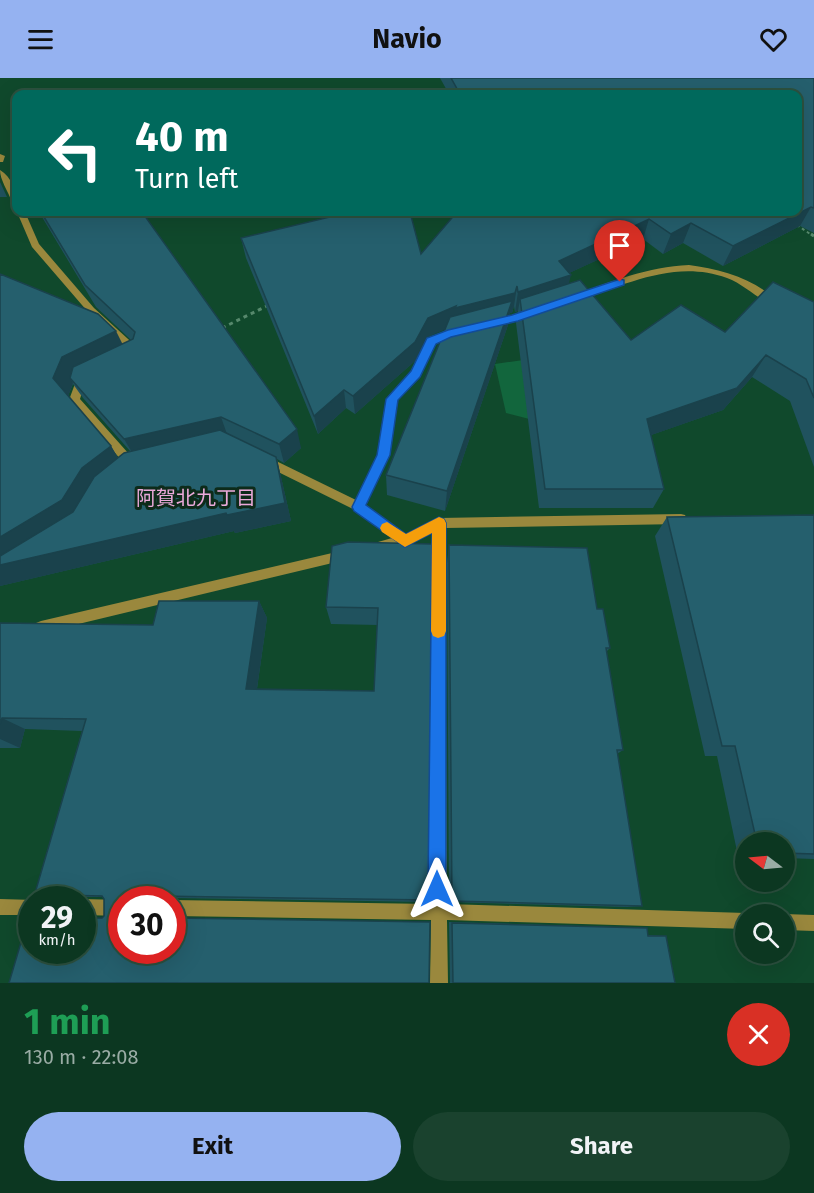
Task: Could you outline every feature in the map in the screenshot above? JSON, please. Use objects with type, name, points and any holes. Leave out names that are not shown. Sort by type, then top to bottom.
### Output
[{"type":"street","points":[[0,172],[12,192]]},
{"type":"street","points":[[23,216],[35,245],[91,310],[138,355],[128,360]]},
{"type":"street","points":[[567,300],[662,268],[689,267],[732,277],[783,309]]},
{"type":"street","points":[[481,326],[546,308]]},
{"type":"street","points":[[358,507],[383,455],[392,399],[416,374],[431,341],[470,329]]},
{"type":"street","points":[[99,374],[80,384],[74,400],[133,466],[144,464]]},
{"type":"street","points":[[251,454],[358,507],[405,541]]},
{"type":"street","points":[[23,631],[405,541],[439,523],[697,519]]},
{"type":"street","points":[[439,523],[437,912],[439,983]]},
{"type":"street","points":[[0,906],[18,907]]},
{"type":"street","points":[[186,909],[437,912],[735,921]]},
{"type":"street","points":[[795,922],[814,923]]},
{"type":"path","points":[[796,224],[814,236]]},
{"type":"path","points":[[216,330],[269,304]]},
{"type":"green space","points":[[530,359],[576,431],[506,413],[495,364]]},
{"type":"building","points":[[451,78],[814,78],[814,208],[802,212],[802,90],[458,90]]},
{"type":"building","points":[[43,216],[145,216],[297,429],[279,444],[221,417],[124,439],[70,378],[73,367],[133,339],[135,332],[85,285]]},
{"type":"building","points":[[330,216],[411,216],[421,254],[454,216],[793,216],[733,246],[691,223],[671,234],[649,219],[559,261],[571,275],[518,292],[517,286],[515,293],[455,308],[456,306],[428,318],[415,342],[353,396],[344,390],[314,416],[241,238]]},
{"type":"building","points":[[0,274],[98,314],[116,331],[62,357],[53,378],[111,446],[82,468],[62,500],[0,537]]},
{"type":"building","points":[[580,280],[631,340],[681,305],[725,332],[773,282],[814,302],[814,398],[806,379],[766,355],[737,388],[647,419],[664,489],[545,489],[520,299]]},
{"type":"building","points":[[512,301],[447,491],[386,475],[450,317]]},
{"type":"building","points":[[220,430],[276,457],[285,503],[227,515],[226,513],[0,565],[0,556],[73,512],[94,477],[124,453]]},
{"type":"building","points":[[814,515],[814,854],[795,853],[795,832],[755,832],[735,746],[722,746],[667,517]]},
{"type":"building","points":[[348,542],[432,544],[430,900],[186,896],[186,886],[108,886],[108,964],[186,964],[186,918],[430,922],[429,983],[9,983],[18,952],[18,964],[96,964],[96,918],[104,916],[104,899],[102,896],[96,896],[96,886],[37,886],[86,719],[2,718],[0,724],[0,623],[153,625],[159,601],[259,601],[246,689],[374,691],[378,608],[326,607],[332,546]]},
{"type":"building","points":[[449,545],[587,548],[597,609],[603,609],[610,648],[606,648],[623,750],[617,750],[642,906],[452,901]]},
{"type":"building","points":[[452,923],[647,928],[648,936],[666,936],[675,983],[453,983]]},
{"type":"slow traffic","points":[[387,528],[405,541],[439,523],[438,631]]},
{"type":"district","name":"阿賀北九丁目","points":[[196,498]]},
{"type":"route","points":[[437,889],[439,523],[405,541],[358,507],[383,455],[392,399],[416,374],[431,341],[448,334],[514,318],[620,282]]}]
